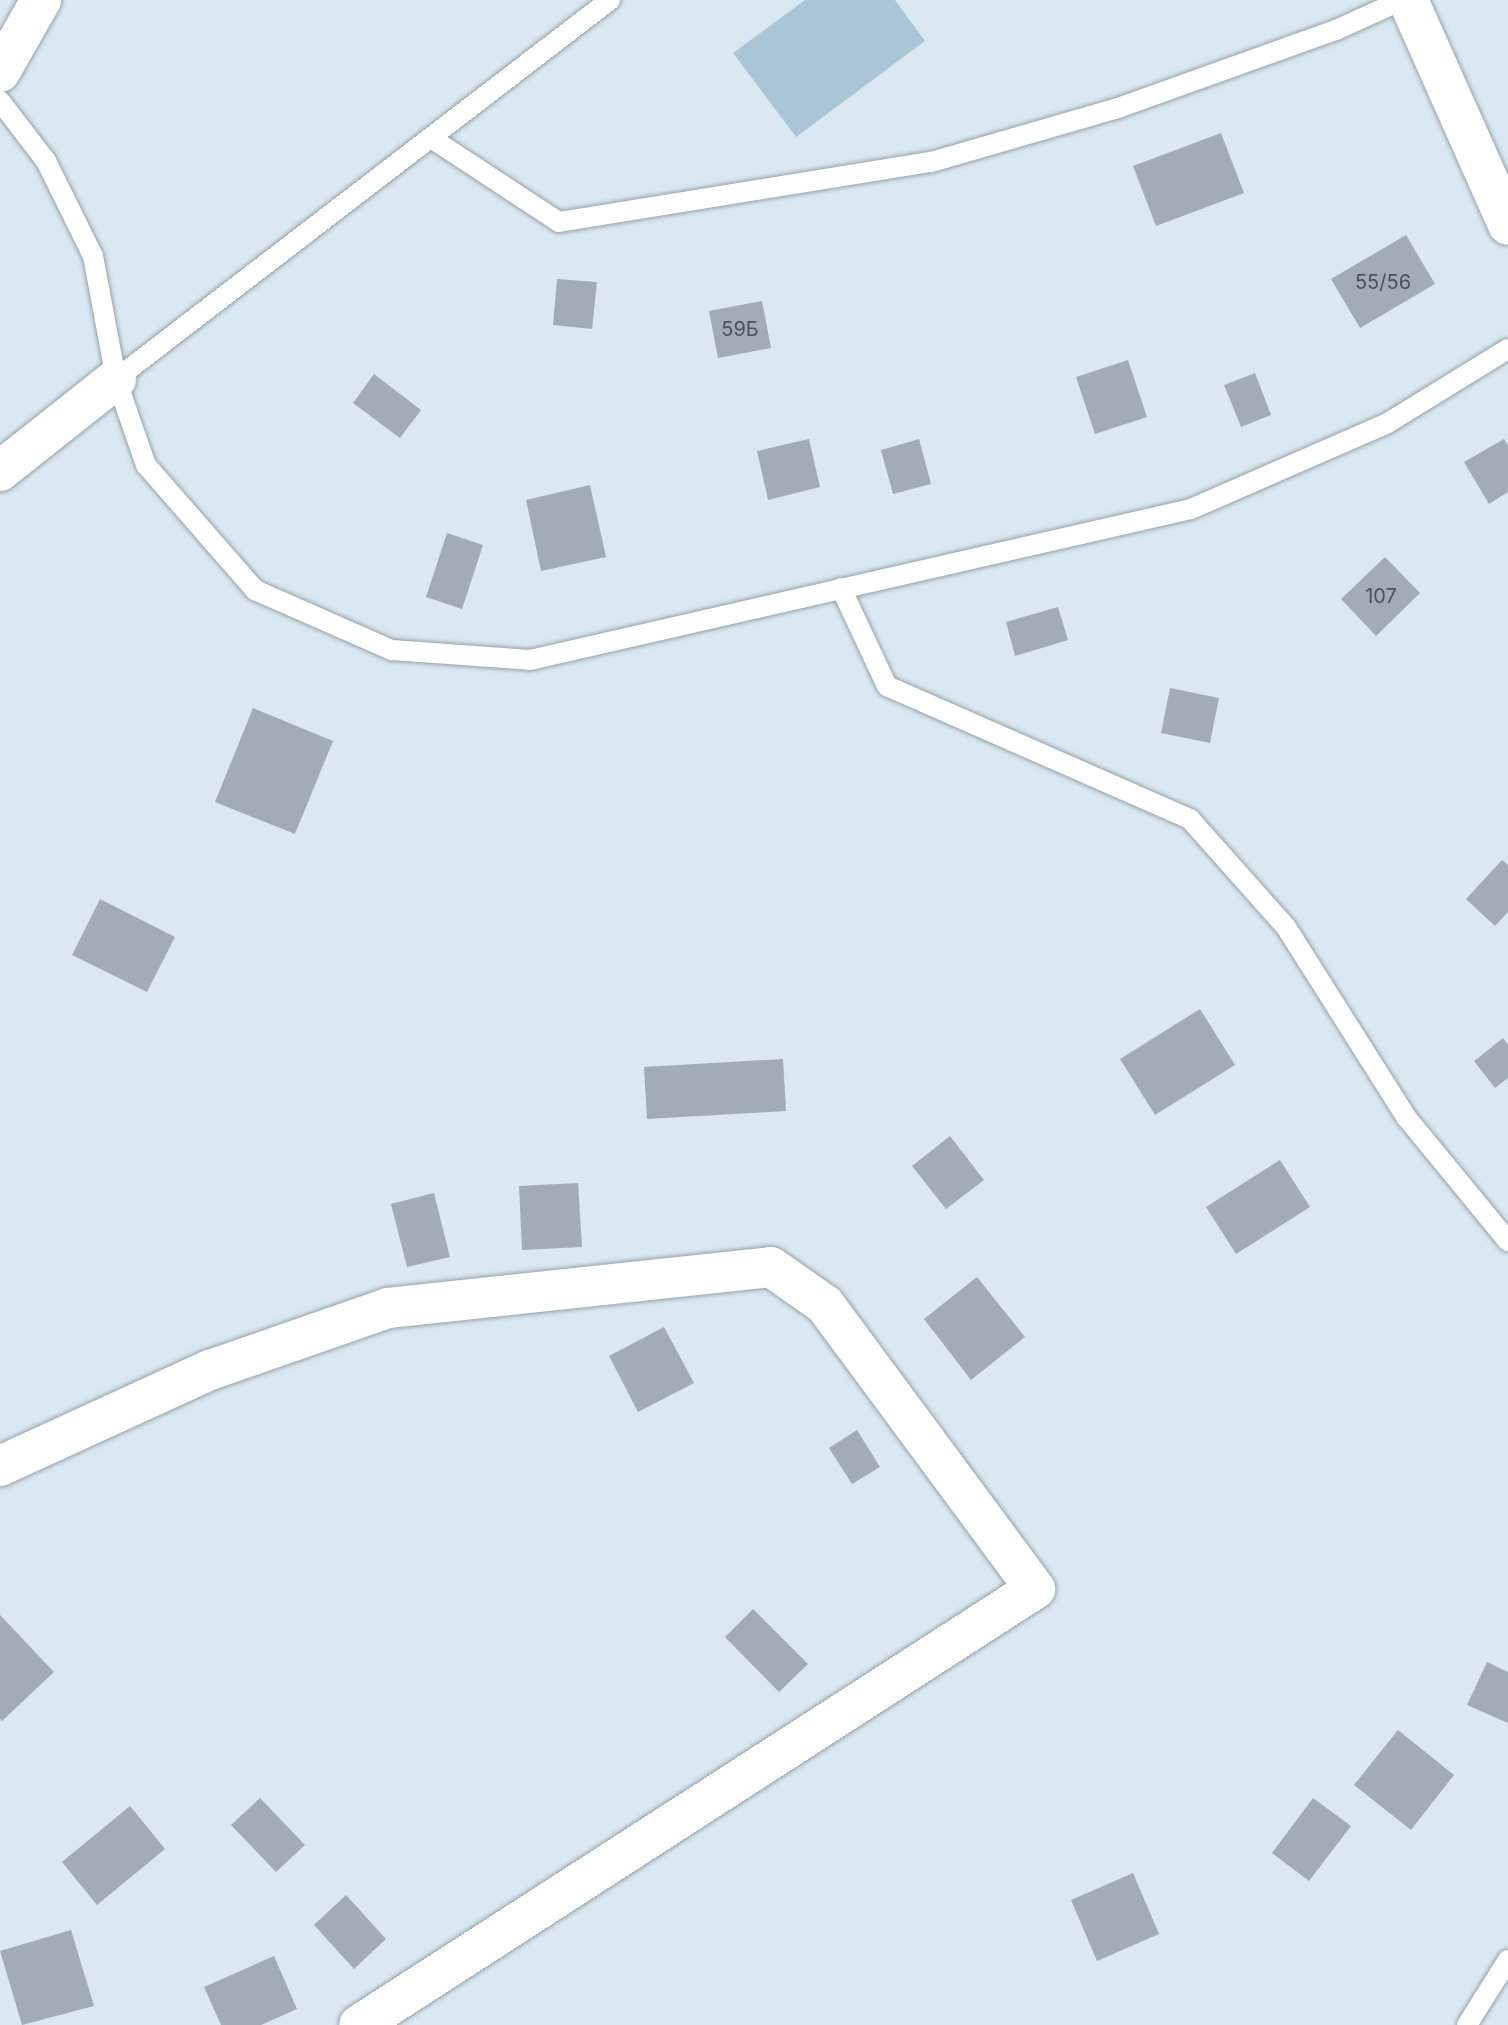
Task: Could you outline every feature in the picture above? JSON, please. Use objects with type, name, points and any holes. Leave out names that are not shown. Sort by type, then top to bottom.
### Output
[{"type":"street","points":[[0,72],[41,0]]},
{"type":"street","points":[[1408,0],[1508,225]]},
{"type":"street","points":[[0,471],[116,379]]},
{"type":"street","points":[[0,1466],[210,1370],[388,1308],[771,1267],[825,1305],[1035,1589],[359,2025]]},
{"type":"lane","points":[[116,379],[610,0]]},
{"type":"lane","points":[[431,138],[559,222],[931,162],[1118,108],[1336,30],[1402,0]]},
{"type":"lane","points":[[0,101],[46,161],[93,256],[116,379],[146,465],[255,590],[392,650],[530,660],[1191,509],[1386,424],[1508,349]]},
{"type":"lane","points":[[841,588],[887,686],[1190,819],[1286,927],[1406,1117],[1508,1241]]},
{"type":"lane","points":[[1467,2025],[1508,1960]]},
{"type":"shaded area","points":[[805,0],[895,0],[925,41],[796,137],[733,53]]},
{"type":"building","points":[[1221,133],[1244,193],[1156,226],[1133,166]]},
{"type":"building","points":[[1406,235],[1435,284],[1360,328],[1331,279]]},
{"type":"building","points":[[557,279],[597,282],[592,329],[553,325]]},
{"type":"building","points":[[762,301],[771,348],[718,358],[709,311]]},
{"type":"building","points":[[1128,360],[1147,417],[1095,434],[1076,377]]},
{"type":"building","points":[[1255,373],[1271,415],[1241,427],[1224,385]]},
{"type":"building","points":[[374,374],[421,410],[400,438],[353,403]]},
{"type":"building","points":[[809,439],[820,487],[768,500],[757,451]]},
{"type":"building","points":[[919,439],[931,484],[893,494],[881,450]]},
{"type":"building","points":[[1504,439],[1508,446],[1508,492],[1489,504],[1464,462]]},
{"type":"building","points":[[590,485],[606,557],[541,571],[526,500]]},
{"type":"building","points":[[447,533],[483,545],[462,609],[426,597]]},
{"type":"building","points":[[1385,557],[1420,593],[1376,636],[1341,599]]},
{"type":"building","points":[[1058,607],[1068,640],[1015,656],[1006,622]]},
{"type":"building","points":[[1170,688],[1219,698],[1210,743],[1161,733]]},
{"type":"building","points":[[253,708],[333,741],[295,834],[215,802]]},
{"type":"building","points":[[1502,860],[1508,865],[1508,912],[1495,926],[1466,899]]},
{"type":"building","points":[[100,899],[175,937],[147,992],[72,955]]},
{"type":"building","points":[[1200,1009],[1235,1065],[1155,1115],[1120,1059]]},
{"type":"building","points":[[1503,1038],[1508,1045],[1508,1078],[1495,1088],[1474,1061]]},
{"type":"building","points":[[783,1059],[786,1111],[647,1119],[644,1067]]},
{"type":"building","points":[[950,1136],[984,1180],[946,1209],[912,1166]]},
{"type":"building","points":[[1280,1160],[1310,1207],[1236,1254],[1206,1207]]},
{"type":"building","points":[[578,1183],[582,1247],[522,1250],[519,1186]]},
{"type":"building","points":[[434,1193],[450,1257],[407,1267],[391,1204]]},
{"type":"building","points":[[977,1277],[1025,1337],[971,1380],[924,1319]]},
{"type":"building","points":[[664,1327],[694,1383],[638,1412],[609,1356]]},
{"type":"building","points":[[857,1430],[880,1467],[852,1484],[829,1448]]},
{"type":"building","points":[[753,1609],[808,1664],[779,1692],[725,1637]]},
{"type":"building","points":[[0,1615],[54,1672],[2,1721],[0,1719]]},
{"type":"building","points":[[1487,1662],[1508,1672],[1508,1723],[1467,1705]]},
{"type":"building","points":[[1398,1730],[1454,1775],[1411,1830],[1354,1785]]},
{"type":"building","points":[[260,1798],[305,1845],[276,1872],[231,1825]]},
{"type":"building","points":[[1313,1798],[1351,1826],[1309,1881],[1272,1853]]},
{"type":"building","points":[[130,1806],[165,1849],[97,1905],[62,1862]]},
{"type":"building","points":[[1133,1873],[1159,1934],[1097,1961],[1071,1900]]},
{"type":"building","points":[[346,1895],[386,1939],[354,1969],[314,1925]]},
{"type":"building","points":[[71,1930],[94,2006],[22,2025],[0,1951]]},
{"type":"building","points":[[274,1956],[297,2009],[261,2025],[221,2025],[204,1987]]}]
